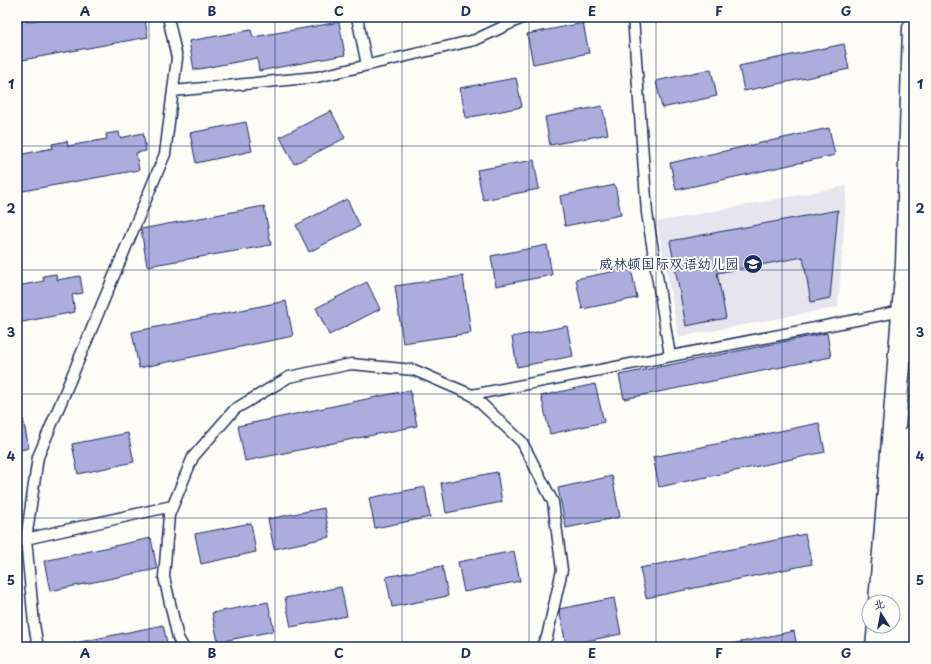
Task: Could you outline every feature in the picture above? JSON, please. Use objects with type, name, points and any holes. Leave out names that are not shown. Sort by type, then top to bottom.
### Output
[{"type":"street","points":[[881,594],[908,311],[907,264],[914,28]]},
{"type":"street","points":[[899,647],[914,436]]},
{"type":"street","points":[[877,647],[878,634]]},
{"type":"lane","points":[[38,647],[21,540],[38,457],[165,154],[177,58],[168,17]]},
{"type":"lane","points":[[357,17],[367,66]]},
{"type":"lane","points":[[173,92],[317,77],[475,40],[524,17]]},
{"type":"lane","points":[[634,17],[647,213],[670,356]]},
{"type":"lane","points":[[472,395],[908,311]]},
{"type":"lane","points":[[183,647],[178,638],[164,577],[169,515],[194,457],[235,409],[289,377],[351,364],[414,370],[472,395],[522,442],[553,502],[562,570],[547,637],[541,647]]},
{"type":"lane","points":[[21,540],[172,506]]},
{"type":"shaded area","name":"威林顿国际双语幼儿园","points":[[847,186],[838,307],[679,337],[657,222]]},
{"type":"building","points":[[53,17],[155,18],[145,20],[148,37],[17,61],[17,19],[26,18],[27,22]]},
{"type":"building","points":[[339,22],[345,55],[259,71],[257,58],[194,70],[189,41],[251,30],[253,37]]},
{"type":"building","points":[[583,23],[589,53],[533,64],[527,34]]},
{"type":"building","points":[[844,44],[849,69],[744,91],[739,66]]},
{"type":"building","points":[[711,69],[717,96],[662,108],[656,81]]},
{"type":"building","points":[[516,78],[522,107],[466,118],[460,88]]},
{"type":"building","points":[[602,106],[608,134],[550,145],[545,117]]},
{"type":"building","points":[[331,111],[345,138],[294,164],[280,137]]},
{"type":"building","points":[[246,122],[252,151],[196,163],[190,133]]},
{"type":"building","points":[[829,128],[835,155],[676,190],[670,163]]},
{"type":"building","points":[[119,132],[120,138],[143,133],[146,151],[136,153],[139,170],[17,192],[17,151],[18,155],[53,148],[52,144],[67,141],[68,146],[107,139],[106,134]]},
{"type":"building","points":[[534,160],[539,189],[483,200],[477,170]]},
{"type":"building","points":[[615,185],[621,215],[565,226],[560,196]]},
{"type":"building","points":[[347,199],[360,226],[309,252],[296,225]]},
{"type":"building","points":[[264,206],[271,245],[147,266],[141,229]]},
{"type":"building","points":[[838,210],[830,298],[811,302],[803,257],[717,273],[726,318],[686,326],[670,241]]},
{"type":"building","points":[[547,245],[552,275],[496,286],[491,256]]},
{"type":"building","points":[[631,268],[637,298],[582,309],[576,279]]},
{"type":"building","points":[[56,274],[57,280],[80,276],[83,293],[72,295],[75,312],[17,323],[17,286],[44,281],[43,276]]},
{"type":"building","points":[[463,276],[471,333],[403,343],[395,286]]},
{"type":"building","points":[[367,282],[380,309],[329,335],[316,308]]},
{"type":"building","points":[[286,301],[293,336],[139,368],[132,332]]},
{"type":"building","points":[[567,326],[573,356],[517,367],[512,337]]},
{"type":"building","points":[[827,333],[831,357],[624,399],[619,375]]},
{"type":"building","points":[[595,384],[604,422],[550,434],[541,396]]},
{"type":"building","points":[[410,390],[417,426],[245,461],[238,426]]},
{"type":"building","points":[[23,419],[29,448],[17,451],[17,420]]},
{"type":"building","points":[[819,423],[825,452],[659,487],[653,457]]},
{"type":"building","points":[[128,433],[134,462],[78,474],[72,444]]},
{"type":"building","points":[[497,472],[502,502],[446,513],[441,483]]},
{"type":"building","points":[[612,476],[620,517],[566,528],[558,488]]},
{"type":"building","points":[[425,487],[430,517],[375,528],[369,498]]},
{"type":"building","points":[[324,508],[330,537],[274,549],[268,519]]},
{"type":"building","points":[[251,523],[256,552],[201,564],[195,534]]},
{"type":"building","points":[[805,534],[812,564],[646,598],[640,568]]},
{"type":"building","points":[[151,538],[157,569],[50,591],[44,561]]},
{"type":"building","points":[[514,551],[520,581],[464,592],[458,562]]},
{"type":"building","points":[[442,566],[448,596],[392,607],[386,577]]},
{"type":"building","points":[[341,587],[347,616],[291,627],[285,598]]},
{"type":"building","points":[[614,598],[621,634],[566,645],[559,609]]},
{"type":"building","points":[[268,602],[274,631],[218,642],[212,613]]},
{"type":"building","points":[[163,625],[168,647],[56,647]]},
{"type":"building","points":[[794,631],[797,647],[717,647]]},
{"type":"place","name":"威林顿国际双语幼儿园","points":[[753,264]]}]
